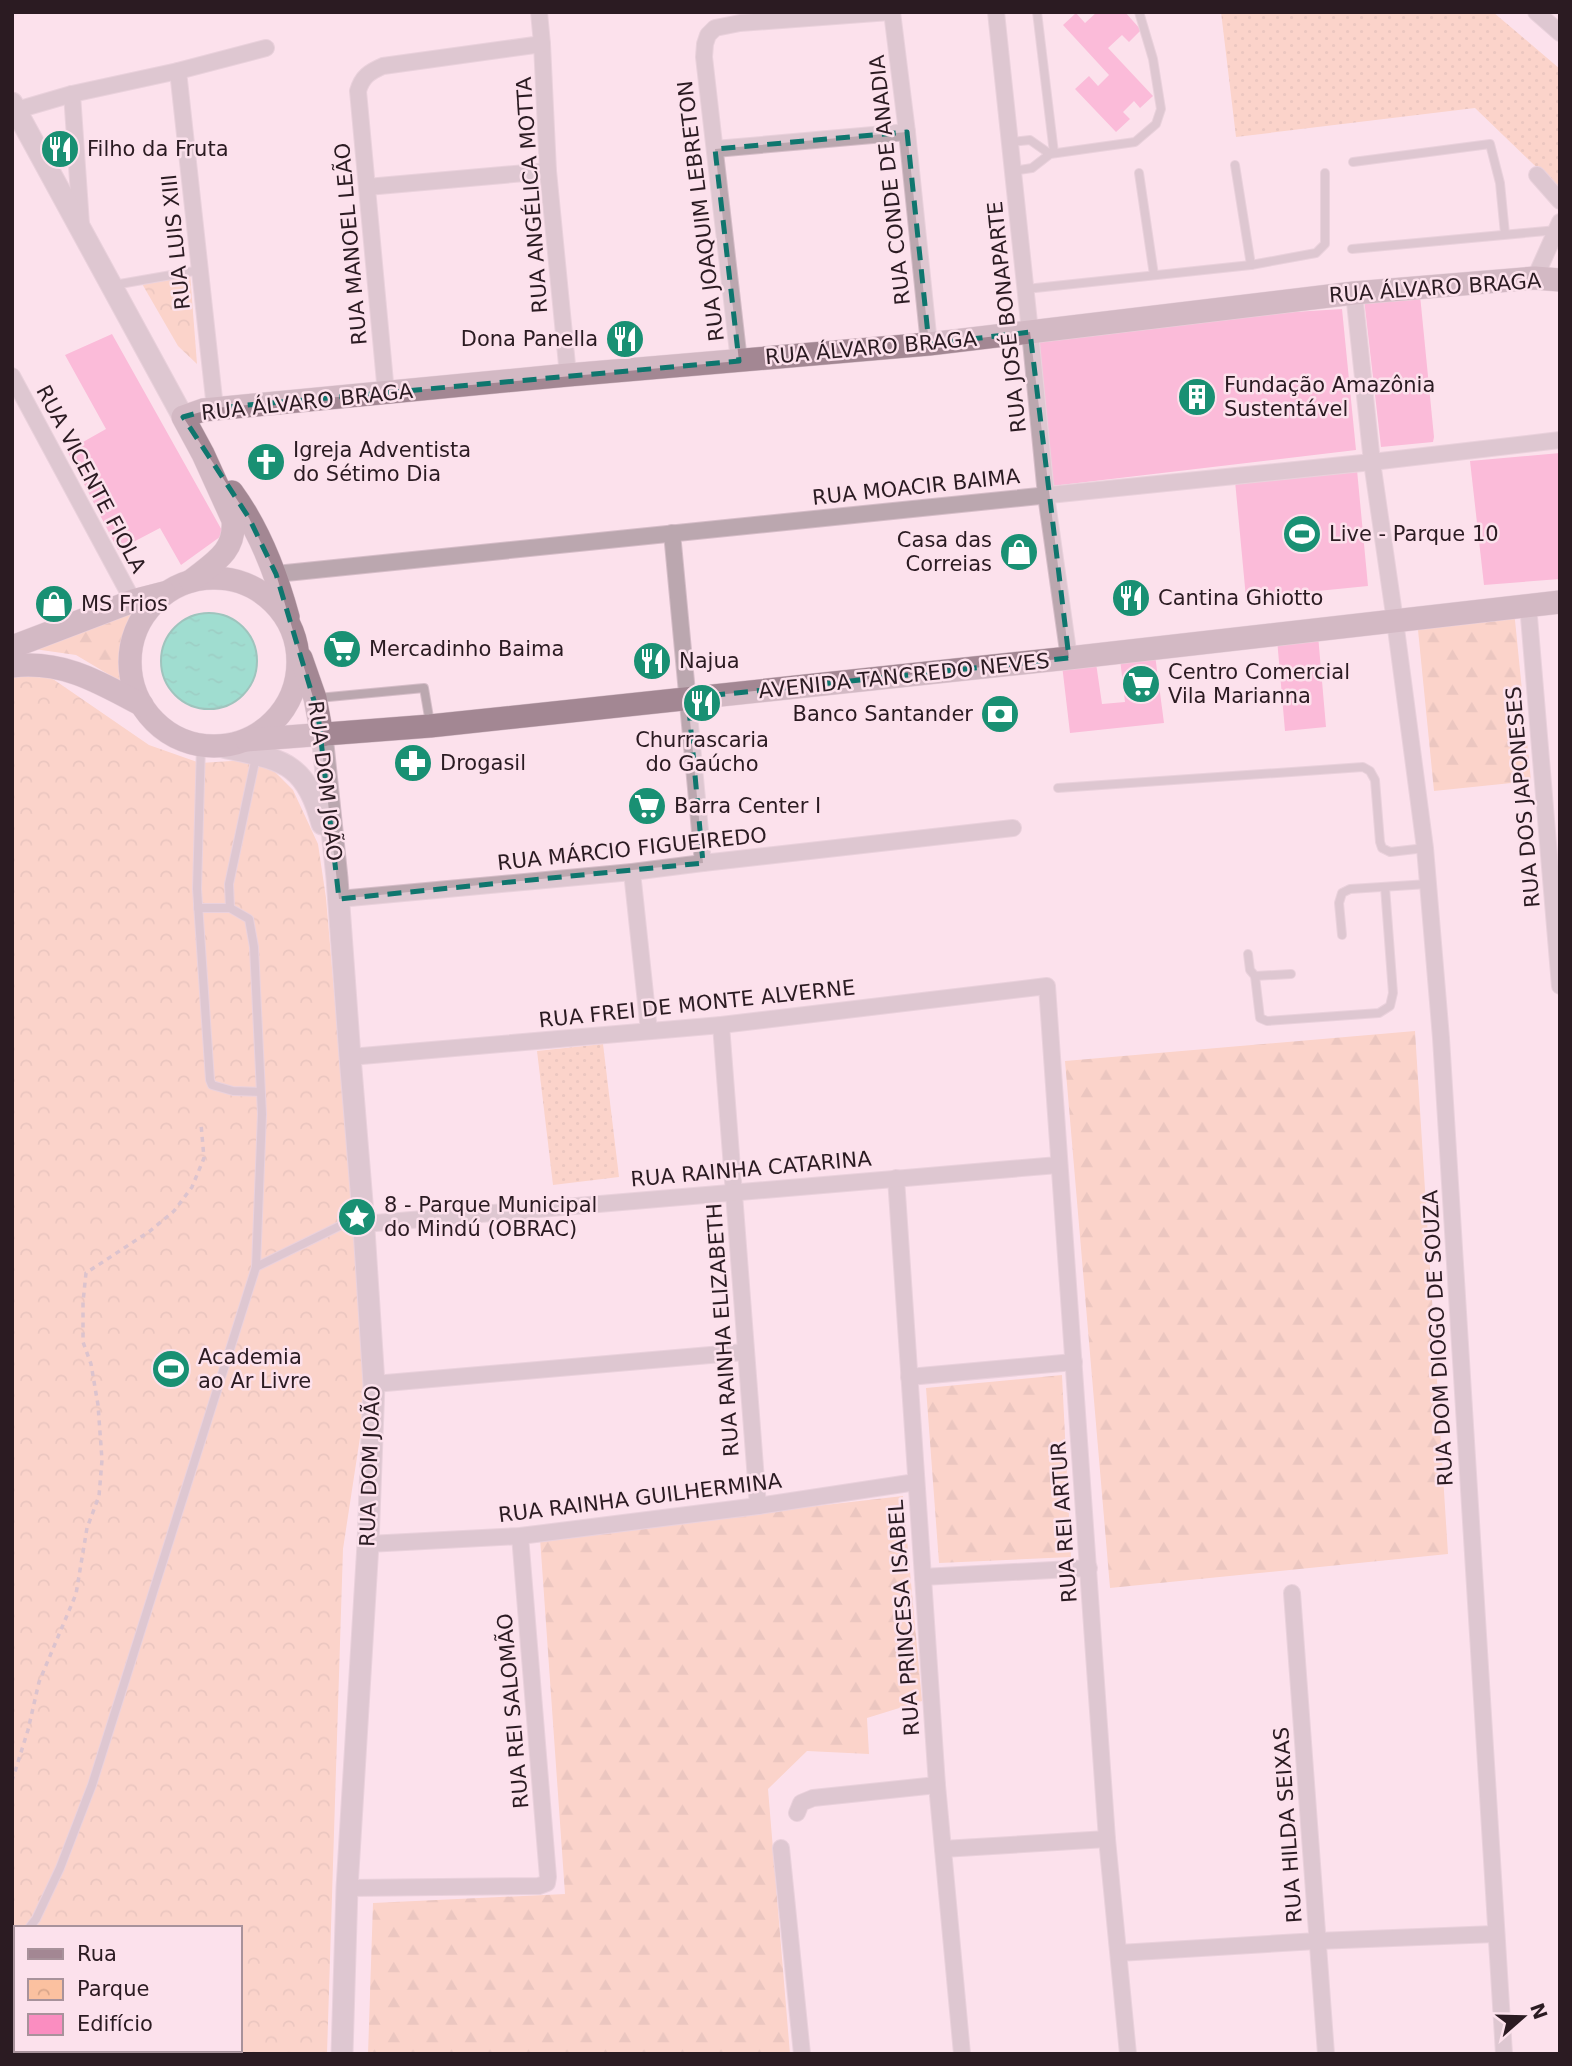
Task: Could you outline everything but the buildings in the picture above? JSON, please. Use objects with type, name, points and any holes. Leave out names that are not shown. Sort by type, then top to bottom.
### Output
[{"type":"main road","name":"RUA ÁLVARO BRAGA","points":[[183,417],[215,408],[568,374],[929,344],[1354,293],[1535,278],[1560,280]]},
{"type":"main road","points":[[183,417],[233,520],[234,532],[231,545],[224,553],[191,581],[167,593],[151,606],[139,624],[132,643],[130,664],[134,685],[142,705],[167,732],[184,740],[210,746],[252,747],[288,701],[298,664],[276,574],[249,518],[203,454]]},
{"type":"main road","points":[[191,581],[230,579],[249,585],[266,596],[280,610],[293,636]]},
{"type":"main road","points":[[16,651],[134,601],[167,593]]},
{"type":"main road","name":"AVENIDA TANCREDO NEVES","points":[[252,747],[322,735],[430,726],[1069,658],[1560,602]]},
{"type":"main road","name":"RUA DOM JOÃO","points":[[293,636],[315,698],[322,735]]},
{"type":"main road","points":[[16,651],[80,674],[142,705]]},
{"type":"street","name":"RUA ANGÉLICA MOTTA","points":[[539,12],[548,171],[568,374]]},
{"type":"street","name":"RUA JOAQUIM LEBRETON","points":[[739,361],[704,57],[708,35],[715,28],[740,23],[891,12]]},
{"type":"street","name":"RUA CONDE DE ANADIA","points":[[891,12],[907,132],[929,344]]},
{"type":"street","name":"RUA JOSÉ BONAPARTE","points":[[996,12],[1046,495],[1069,658]]},
{"type":"street","points":[[1536,12],[1560,33]]},
{"type":"street","name":"RUA MANOEL LEÃO","points":[[386,393],[358,91],[361,81],[370,72],[383,66],[542,44]]},
{"type":"street","points":[[183,417],[15,106],[178,71],[267,48]]},
{"type":"street","name":"RUA LUIS XIII","points":[[178,71],[215,408]]},
{"type":"street","points":[[72,94],[82,232]]},
{"type":"street","points":[[715,149],[907,132]]},
{"type":"street","points":[[368,187],[548,171]]},
{"type":"street","points":[[1536,175],[1560,201]]},
{"type":"street","points":[[1535,278],[1558,226]]},
{"type":"street","name":"RUA DOM DIOGO DE SOUZA","points":[[1354,293],[1372,462],[1425,848],[1441,1038],[1504,2054]]},
{"type":"street","name":"RUA VICENTE FIOLA","points":[[12,376],[134,601]]},
{"type":"street","name":"RUA MOACIR BAIMA","points":[[276,574],[1372,462],[1560,440]]},
{"type":"street","points":[[673,533],[703,863]]},
{"type":"street","name":"RUA DOS JAPONESES","points":[[1528,605],[1560,986]]},
{"type":"street","name":"RUA DOM JOÃO","points":[[322,735],[339,900],[374,1384],[368,1544],[347,1888],[342,2054]]},
{"type":"street","name":"RUA DOM JOÃO","points":[[252,747],[297,771],[310,788],[337,878]]},
{"type":"street","name":"RUA MÁRCIO FIGUEIREDO","points":[[339,900],[632,872],[1013,828]]},
{"type":"street","points":[[632,872],[649,1031]]},
{"type":"street","name":"RUA FREI DE MONTE ALVERNE","points":[[350,1057],[721,1025],[1047,986]]},
{"type":"street","name":"RUA REI ARTUR","points":[[1047,986],[1107,1839],[1128,2054]]},
{"type":"street","name":"RUA RAINHA ELIZABETH","points":[[721,1025],[758,1506]]},
{"type":"street","name":"RUA RAINHA CATARINA","points":[[364,1219],[1059,1165]]},
{"type":"street","name":"RUA PRINCESA ISABEL","points":[[896,1178],[937,1785],[962,2054]]},
{"type":"street","points":[[374,1384],[745,1352]]},
{"type":"street","points":[[909,1377],[1074,1362]]},
{"type":"street","name":"RUA RAINHA GUILHERMINA","points":[[368,1544],[520,1536],[758,1506],[916,1482]]},
{"type":"street","name":"RUA REI SALOMÃO","points":[[347,1888],[539,1886],[547,1882],[520,1536]]},
{"type":"street","points":[[923,1577],[1089,1568]]},
{"type":"street","name":"RUA HILDA SEIXAS","points":[[1292,1592],[1326,2054]]},
{"type":"street","points":[[797,1813],[801,1803],[813,1798],[937,1785]]},
{"type":"street","points":[[943,1849],[1107,1839]]},
{"type":"street","points":[[782,1848],[802,2054]]},
{"type":"street","points":[[1119,1953],[1496,1934]]},
{"type":"lane","points":[[1037,12],[1052,153]]},
{"type":"lane","points":[[1013,171],[1032,168],[1052,153],[1135,142],[1156,124],[1161,109],[1153,59],[1139,12]]},
{"type":"lane","points":[[1010,142],[1030,140],[1052,153]]},
{"type":"lane","points":[[1353,162],[1490,144],[1500,183],[1505,234]]},
{"type":"lane","points":[[1235,165],[1251,265]]},
{"type":"lane","points":[[1139,173],[1154,275]]},
{"type":"lane","points":[[1026,289],[1251,265],[1316,253],[1325,244],[1325,173]]},
{"type":"lane","points":[[1352,249],[1558,226]]},
{"type":"lane","points":[[111,285],[200,270]]},
{"type":"lane","points":[[315,698],[424,688],[430,726]]},
{"type":"lane","points":[[210,746],[197,889],[211,1083],[215,1087],[233,1091],[260,1092]]},
{"type":"lane","points":[[230,908],[229,884],[252,747]]},
{"type":"lane","points":[[1058,788],[1363,767],[1370,771],[1376,780],[1382,848],[1391,852],[1425,848]]},
{"type":"lane","points":[[1342,935],[1339,903],[1342,893],[1350,889],[1428,884]]},
{"type":"lane","points":[[1248,954],[1250,970],[1255,976],[1260,1018],[1267,1021],[1379,1013],[1390,1006],[1393,993],[1385,887]]},
{"type":"lane","points":[[31,1926],[60,1868],[92,1785],[256,1266],[262,1114],[252,927],[249,919],[230,908],[198,908]]},
{"type":"lane","points":[[1255,976],[1291,974]]},
{"type":"lane","points":[[256,1266],[364,1219]]},
{"type":"path","points":[[12,1781],[39,1682],[76,1594],[87,1528],[99,1496],[102,1460],[98,1405],[91,1364],[83,1342],[86,1273],[150,1231],[174,1211],[192,1187],[204,1158],[201,1124]]},
{"type":"highlighted area","points":[[907,132],[929,344],[1030,332],[1069,658],[688,698],[703,863],[339,899],[318,714],[276,574],[249,518],[183,417],[215,408],[739,361],[715,149]]},
{"type":"green space","points":[[1221,12],[1493,12],[1560,69],[1560,175],[1557,187],[1475,108],[1236,137]]},
{"type":"green space","points":[[190,273],[197,364],[178,346],[141,282]]},
{"type":"green space","points":[[145,602],[125,634],[123,655],[128,686],[76,655],[27,648]]},
{"type":"green space","points":[[1514,610],[1531,781],[1434,791],[1417,620]]},
{"type":"green space","points":[[34,666],[149,745],[200,763],[247,760],[270,767],[293,790],[318,844],[326,898],[368,1385],[343,1549],[327,2054],[12,2054],[12,669]]},
{"type":"green space","points":[[1415,1031],[1448,1554],[1110,1588],[1065,1061]]},
{"type":"green space","points":[[603,1044],[619,1177],[553,1185],[537,1051]]},
{"type":"green space","points":[[1062,1375],[1071,1557],[939,1563],[926,1388]]},
{"type":"green space","points":[[903,1496],[922,1701],[867,1718],[869,1754],[807,1751],[768,1789],[790,2054],[368,2054],[373,1903],[565,1894],[540,1538]]},
{"type":"water","points":[[209,613],[227,617],[243,627],[253,643],[257,661],[253,679],[243,695],[227,705],[209,709],[191,705],[175,695],[165,679],[161,661],[165,643],[175,627],[191,617]]},
{"type":"place","name":"Filho da Fruta","points":[[60,149]]},
{"type":"place","name":"Dona Panella","points":[[625,339]]},
{"type":"place","name":"Fundação Amazônia Sustentável","points":[[1197,397]]},
{"type":"place","name":"Igreja Adventista do Sétimo Dia","points":[[266,462]]},
{"type":"place","name":"Live - Parque 10","points":[[1302,534]]},
{"type":"place","name":"Casa das Correias","points":[[1019,552]]},
{"type":"place","name":"Cantina Ghiotto","points":[[1131,598]]},
{"type":"place","name":"MS Frios","points":[[54,604]]},
{"type":"place","name":"Mercadinho Baima","points":[[342,649]]},
{"type":"place","name":"Najua","points":[[652,661]]},
{"type":"place","name":"Centro Comercial Vila Marianna","points":[[1141,684]]},
{"type":"place","name":"Churrascaria do Gaúcho","points":[[702,703]]},
{"type":"place","name":"Banco Santander","points":[[1000,714]]},
{"type":"place","name":"Drogasil","points":[[413,763]]},
{"type":"place","name":"Barra Center I","points":[[647,806]]},
{"type":"place","name":"8 - Parque Municipal do Mindú (OBRAC)","points":[[357,1217]]},
{"type":"place","name":"Academia ao Ar Livre","points":[[171,1369]]}]
